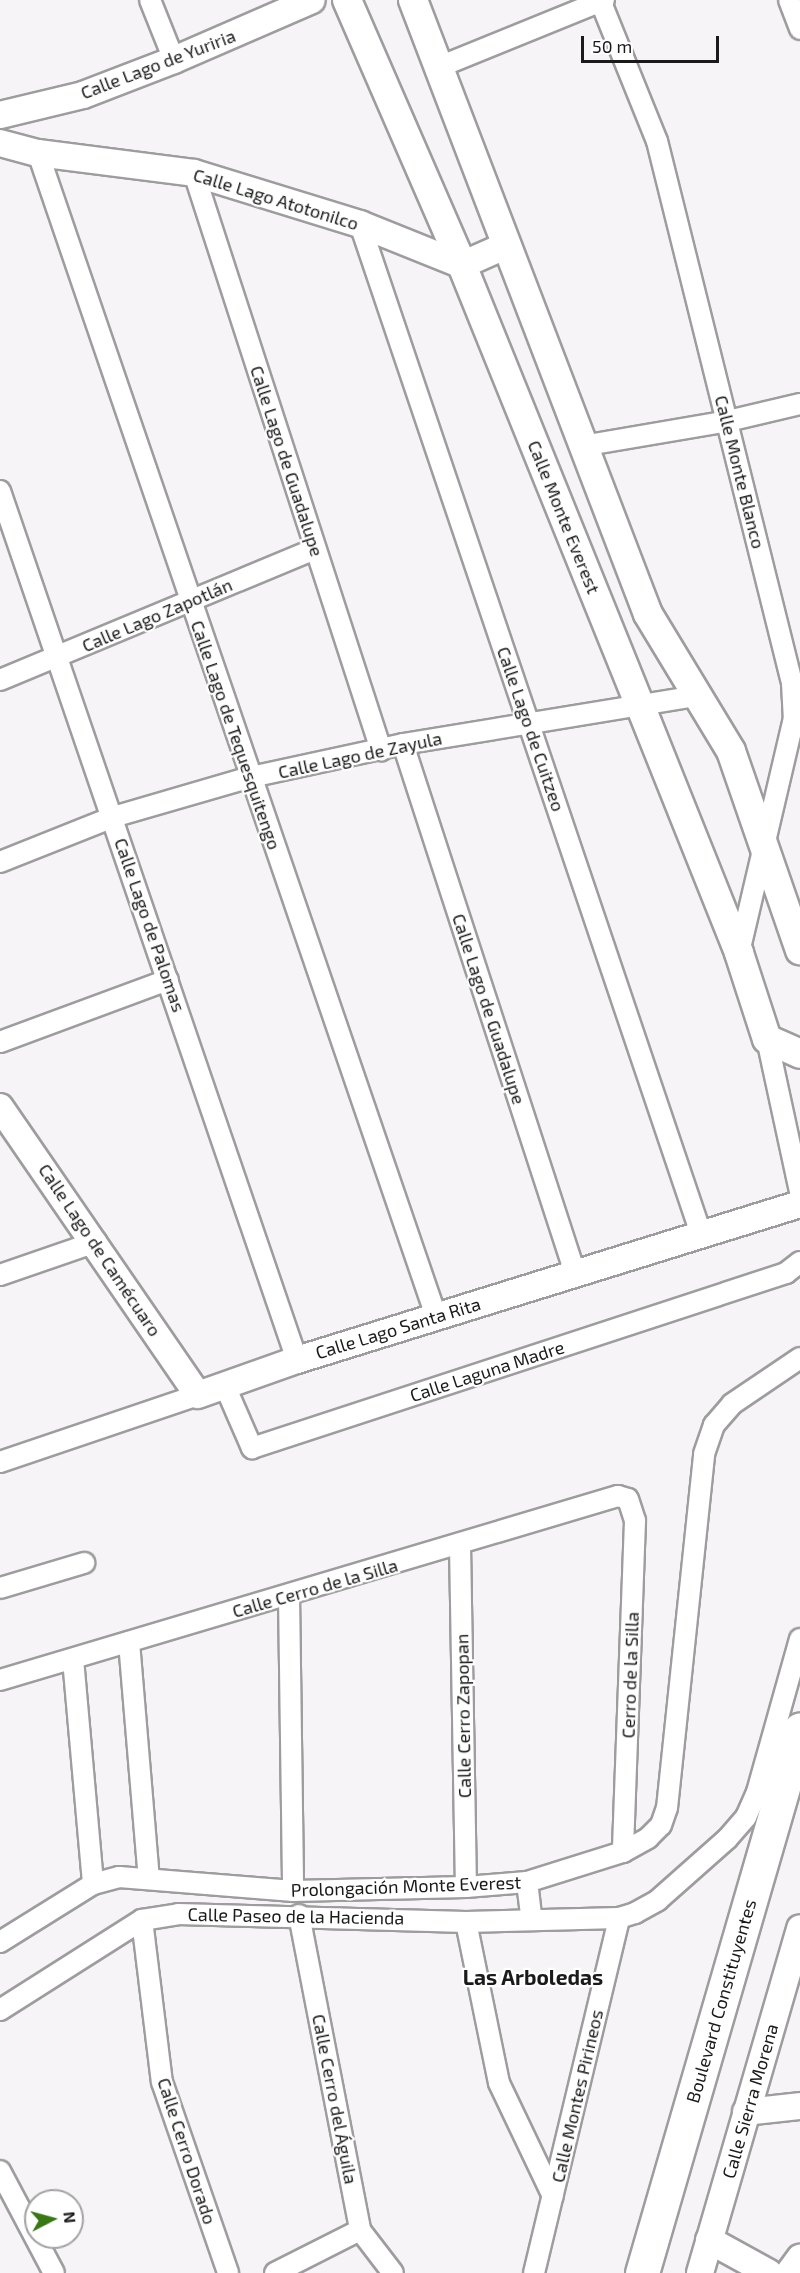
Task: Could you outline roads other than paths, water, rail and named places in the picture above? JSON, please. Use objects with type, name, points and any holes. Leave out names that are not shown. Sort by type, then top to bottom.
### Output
[{"type":"highway","name":"Boulevard Constituyentes","points":[[642,2273],[800,1729]]},
{"type":"highway","name":"Boulevard Constituyentes","points":[[663,2273],[800,1811]]},
{"type":"main road","name":"Calle Monte Everest","points":[[347,0],[462,266],[640,705],[739,952],[767,1039]]},
{"type":"main road","points":[[413,0],[648,614],[731,751],[800,950]]},
{"type":"main road","points":[[767,1039],[800,1054]]},
{"type":"street","points":[[150,0],[174,60]]},
{"type":"street","name":"Calle Lago de Yuriria","points":[[0,115],[83,95],[174,60],[312,0]]},
{"type":"street","points":[[789,0],[800,29]]},
{"type":"street","points":[[439,67],[602,1]]},
{"type":"street","name":"Calle Monte Blanco","points":[[602,1],[657,141],[792,683],[794,718],[766,849],[739,952]]},
{"type":"street","name":"Calle Lago Atotonilco","points":[[0,143],[38,153],[194,173],[360,224],[462,266]]},
{"type":"street","name":"Calle Lago de Tequesquitengo","points":[[38,153],[436,1316]]},
{"type":"street","name":"Calle Lago de Guadalupe","points":[[194,173],[381,750]]},
{"type":"street","name":"Calle Lago de Cuitzeo","points":[[360,224],[701,1234]]},
{"type":"street","points":[[462,266],[507,245]]},
{"type":"street","points":[[582,446],[728,421],[800,404]]},
{"type":"street","name":"Calle Lago de Palomas","points":[[0,492],[3,513],[113,817],[297,1360]]},
{"type":"street","name":"Calle Lago Zapotlán","points":[[0,681],[315,549]]},
{"type":"street","name":"Calle Lago de Zayula","points":[[0,862],[113,817],[251,777],[403,744],[696,696]]},
{"type":"street","name":"Calle Lago de Guadalupe","points":[[403,744],[575,1274]]},
{"type":"street","points":[[0,1042],[168,980]]},
{"type":"street","name":"Calle Monte Everest","points":[[767,1039],[800,1191]]},
{"type":"street","name":"Calle Lago de Camécuaro","points":[[0,1107],[96,1242],[198,1395]]},
{"type":"street","name":"Calle Lago Santa Rita","points":[[0,1462],[297,1360],[800,1204]]},
{"type":"street","points":[[0,1275],[96,1242]]},
{"type":"street","name":"Calle Laguna Madre","points":[[225,1386],[252,1448],[793,1268]]},
{"type":"street","name":"Prolongación Monte Everest","points":[[2,1936],[93,1884],[119,1877],[294,1891],[466,1887],[527,1882],[623,1852],[661,1825],[667,1808],[704,1454],[714,1425],[732,1404],[800,1358]]},
{"type":"street","name":"Calle Cerro de la Silla","points":[[0,1680],[460,1545],[607,1497],[628,1499]]},
{"type":"street","name":"Cerro de la Silla","points":[[623,1852],[635,1521],[628,1499]]},
{"type":"street","name":"Calle Cerro Zapopan","points":[[460,1545],[466,1887]]},
{"type":"street","points":[[0,1588],[84,1563]]},
{"type":"street","points":[[289,1595],[294,1891]]},
{"type":"street","points":[[619,1918],[658,1900],[728,1839],[746,1817],[757,1792],[800,1639]]},
{"type":"street","points":[[129,1642],[149,1878]]},
{"type":"street","points":[[73,1659],[93,1884]]},
{"type":"street","points":[[527,1882],[531,1917]]},
{"type":"street","name":"Calle Paseo de la Hacienda","points":[[0,2010],[142,1920],[178,1914],[299,1915],[466,1922],[531,1917],[619,1918]]},
{"type":"street","name":"Calle Cerro del Águila","points":[[299,1915],[360,2230],[393,2273]]},
{"type":"street","name":"Calle Montes Pirineos","points":[[534,2273],[619,1918]]},
{"type":"street","name":"Calle Cerro Dorado","points":[[142,1920],[162,2082],[228,2273]]},
{"type":"street","points":[[466,1922],[499,2083],[553,2196]]},
{"type":"street","name":"Calle Sierra Morena","points":[[700,2273],[800,1928]]},
{"type":"street","points":[[746,2112],[800,2106]]},
{"type":"street","points":[[0,2171],[54,2273]]},
{"type":"street","points":[[275,2273],[360,2230]]},
{"type":"street","points":[[709,2240],[769,2273]]},
{"type":"street","points":[[789,2273],[800,2258]]},
{"type":"district","name":"Las Arboledas","points":[[533,1977]]}]
